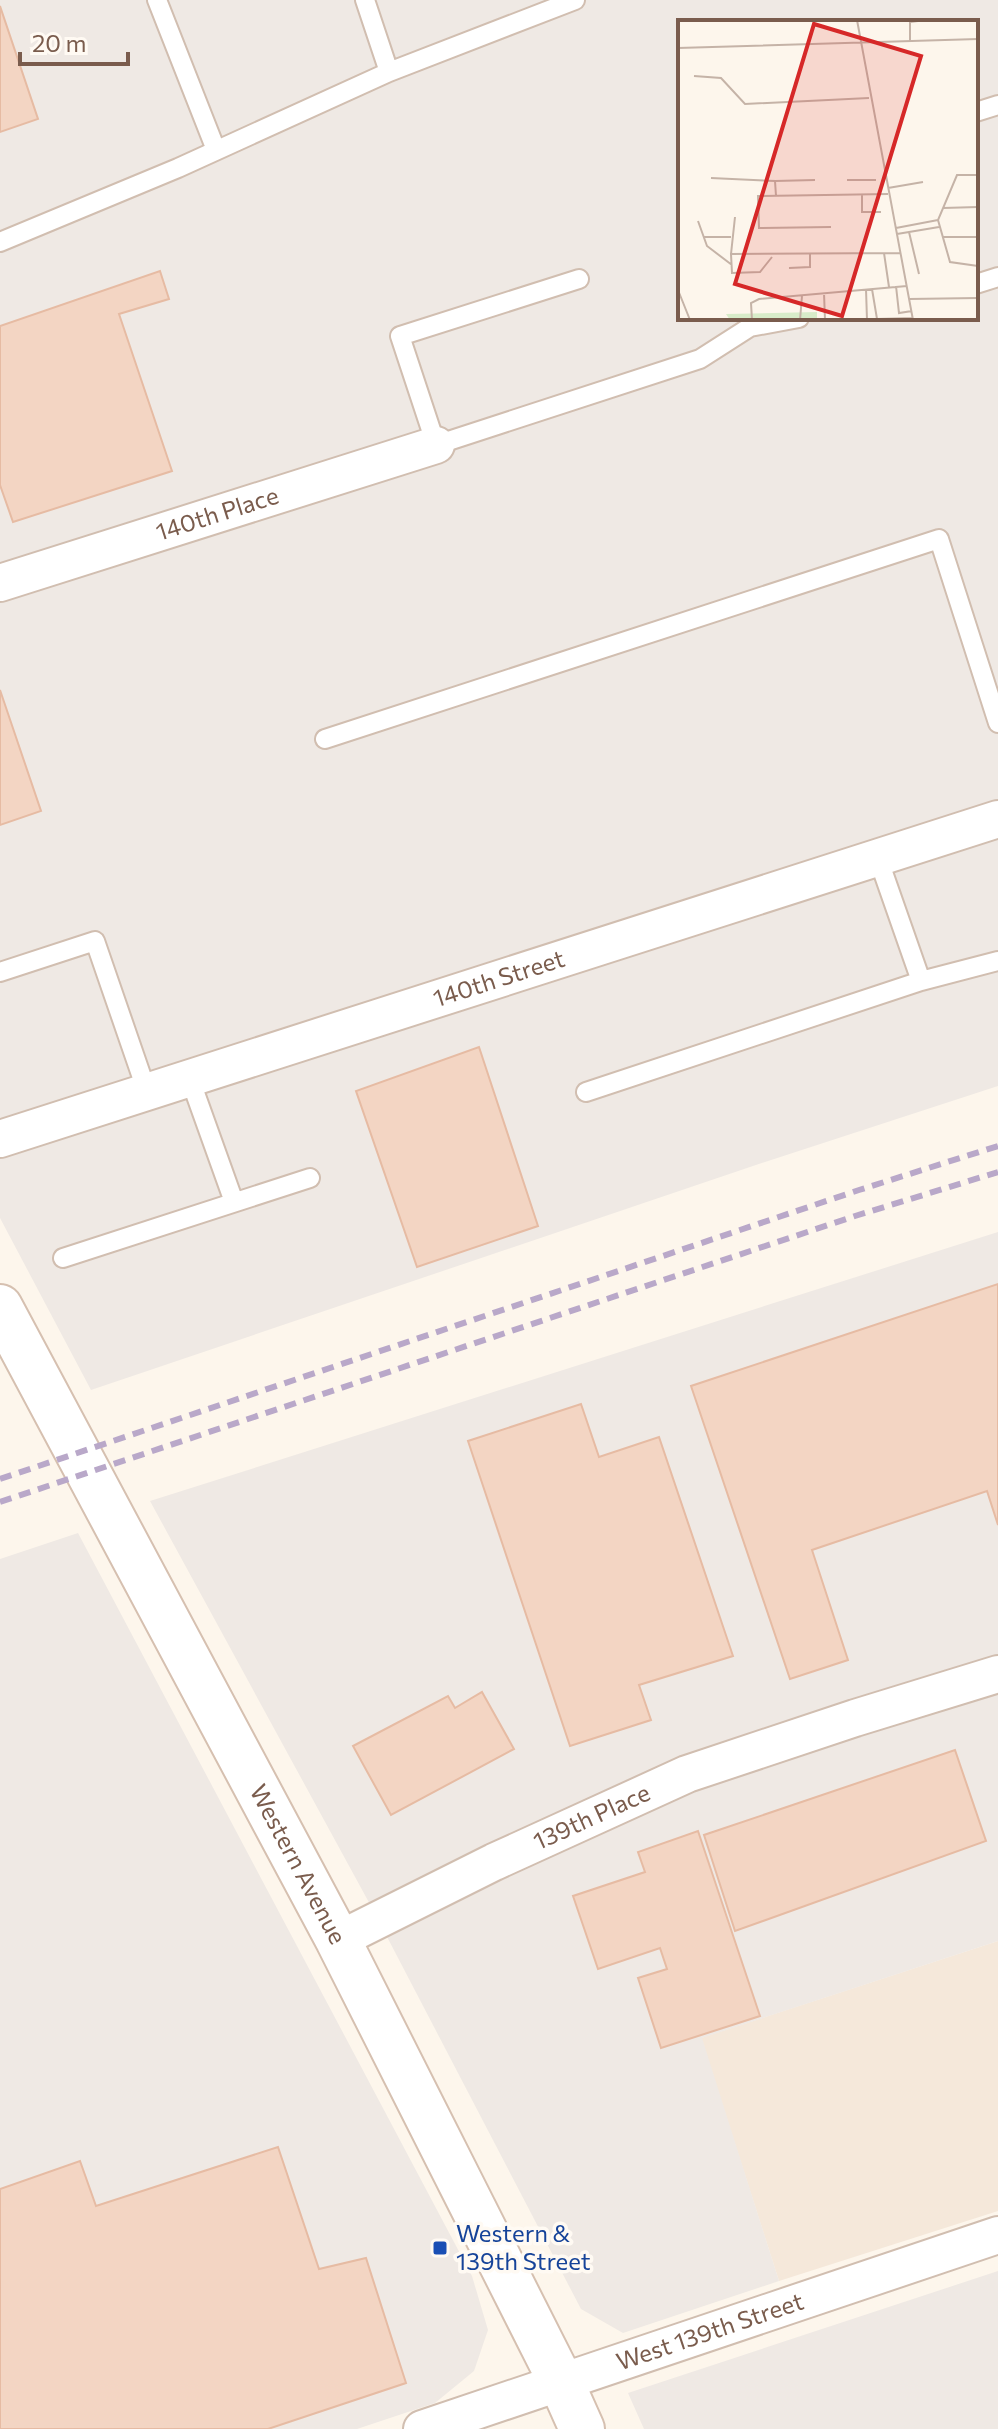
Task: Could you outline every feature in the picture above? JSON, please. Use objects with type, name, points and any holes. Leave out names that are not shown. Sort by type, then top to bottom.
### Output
[{"type":"main road","name":"Western Avenue","points":[[0,1307],[338,1940],[582,2429]]},
{"type":"street","name":"140th Place","points":[[0,583],[436,445]]},
{"type":"street","name":"140th Street","points":[[0,1139],[998,819]]},
{"type":"street","name":"139th Place","points":[[338,1940],[494,1862],[687,1774],[998,1674]]},
{"type":"street","name":"West 139th Street","points":[[422,2429],[998,2235]]},
{"type":"lane","points":[[157,0],[216,150]]},
{"type":"lane","points":[[365,0],[389,72]]},
{"type":"lane","points":[[0,242],[389,72],[575,0]]},
{"type":"lane","points":[[978,111],[998,105]]},
{"type":"lane","points":[[978,283],[998,277]]},
{"type":"lane","points":[[579,279],[400,336],[436,445],[700,359],[752,322],[776,320]]},
{"type":"lane","points":[[325,739],[939,539],[998,723]]},
{"type":"lane","points":[[878,858],[921,981]]},
{"type":"lane","points":[[0,972],[95,941],[147,1092]]},
{"type":"lane","points":[[586,1092],[921,981],[998,961]]},
{"type":"lane","points":[[190,1079],[234,1202]]},
{"type":"lane","points":[[63,1258],[310,1178]]},
{"type":"shaded area","points":[[0,0],[998,0],[998,1086],[91,1390],[0,1218]]},
{"type":"shaded area","points":[[998,1232],[998,1941],[702,2038],[779,2281],[623,2333],[581,2309],[372,1908],[150,1501]]},
{"type":"shaded area","points":[[78,1533],[472,2276],[488,2330],[474,2371],[435,2403],[357,2429],[0,2429],[0,1559]]},
{"type":"shaded area","points":[[998,1941],[998,2211],[779,2281],[701,2038]]},
{"type":"shaded area","points":[[998,2271],[998,2429],[644,2429],[628,2393]]},
{"type":"building","points":[[0,6],[38,119],[0,132]]},
{"type":"building","points":[[160,271],[169,299],[119,314],[172,471],[13,522],[0,485],[0,326]]},
{"type":"building","points":[[0,690],[41,811],[0,825]]},
{"type":"building","points":[[479,1047],[538,1226],[417,1267],[356,1091]]},
{"type":"building","points":[[998,1284],[998,1525],[987,1491],[812,1550],[848,1660],[790,1679],[691,1386]]},
{"type":"building","points":[[581,1404],[599,1457],[659,1437],[733,1656],[639,1685],[651,1720],[570,1746],[468,1441]]},
{"type":"building","points":[[482,1692],[514,1749],[391,1815],[353,1746],[448,1696],[455,1708]]},
{"type":"building","points":[[955,1750],[986,1841],[735,1931],[704,1835]]},
{"type":"building","points":[[698,1831],[760,2016],[661,2048],[638,1978],[667,1969],[660,1948],[598,1969],[573,1896],[645,1872],[638,1852]]},
{"type":"building","points":[[278,2147],[319,2269],[366,2258],[406,2383],[268,2429],[0,2429],[0,2189],[80,2161],[96,2206]]},
{"type":"railway","points":[[0,1479],[998,1146]]},
{"type":"railway","points":[[0,1502],[855,1216],[998,1172]]},
{"type":"place","name":"Western & 139th Street","points":[[440,2248]]}]
